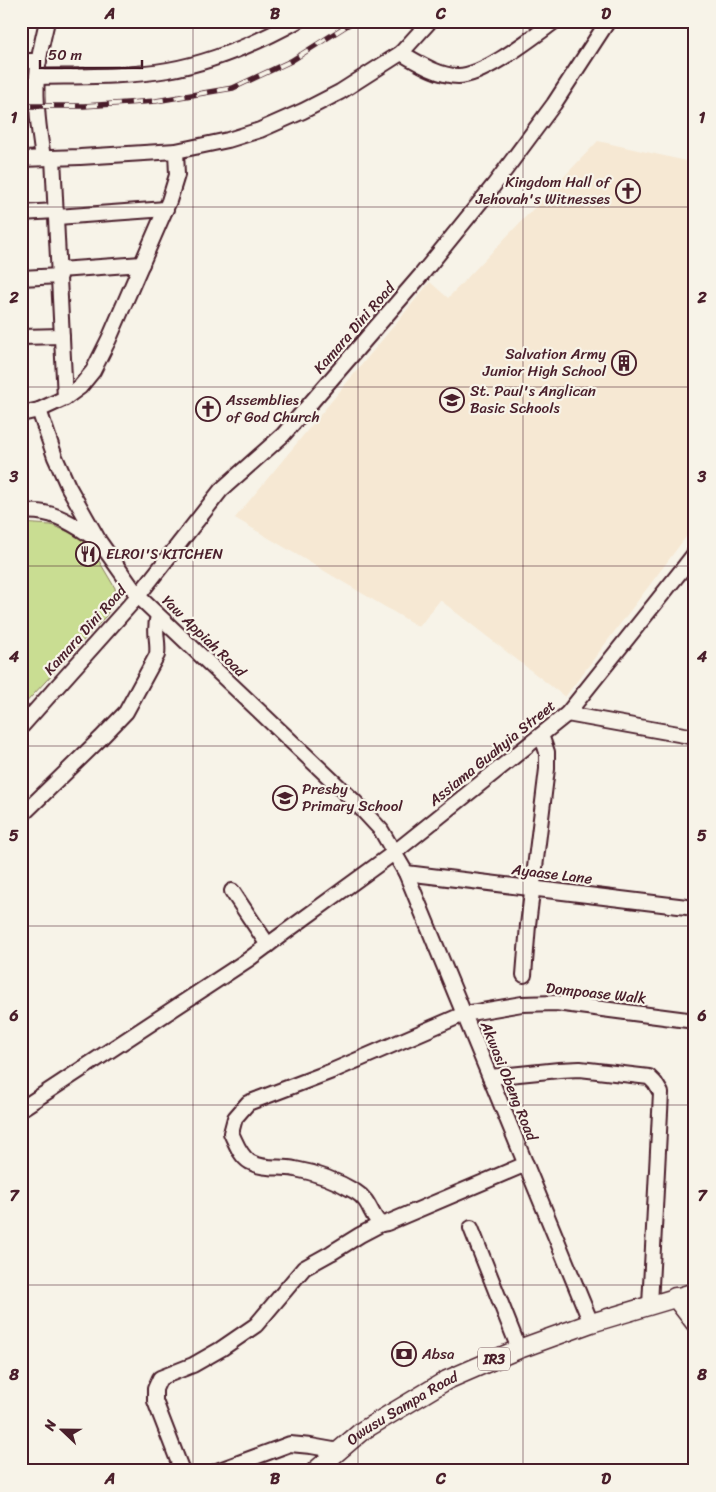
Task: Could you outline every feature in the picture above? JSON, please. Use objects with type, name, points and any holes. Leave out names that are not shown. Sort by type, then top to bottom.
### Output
[{"type":"main road","name":"Owusu Sampa Road","points":[[314,1471],[362,1431],[447,1380],[519,1349],[591,1323],[695,1292]]},
{"type":"main road","points":[[675,1297],[695,1323]]},
{"type":"street","points":[[47,21],[37,77],[39,131],[48,158],[57,214],[65,398]]},
{"type":"street","points":[[37,77],[169,70],[222,56],[246,47],[297,21]]},
{"type":"street","points":[[21,159],[176,151],[228,140],[260,130],[340,92],[400,53],[430,21]]},
{"type":"street","points":[[400,53],[438,72],[456,76],[472,74],[491,65],[555,21]]},
{"type":"street","name":"Kamara Dini Road","points":[[21,727],[138,596],[221,490],[283,435],[422,274],[494,185],[548,112],[608,21]]},
{"type":"street","points":[[21,62],[39,60]]},
{"type":"street","points":[[21,414],[38,410],[65,398],[80,388],[92,371],[109,339],[166,209],[177,175],[176,151]]},
{"type":"street","points":[[21,213],[57,214],[166,209]]},
{"type":"street","points":[[21,278],[142,264]]},
{"type":"street","points":[[21,337],[62,336]]},
{"type":"street","name":"Yaw Appiah Road","points":[[38,410],[68,486],[99,541],[138,596],[355,802],[381,830],[395,852]]},
{"type":"street","points":[[21,512],[34,511],[50,514],[65,520],[99,541]]},
{"type":"street","name":"Assiama Guahyia Street","points":[[21,1109],[268,945],[395,852],[567,714],[695,553]]},
{"type":"street","points":[[21,816],[126,712],[157,655],[158,646],[155,625],[158,616]]},
{"type":"street","points":[[567,714],[695,737]]},
{"type":"street","points":[[524,974],[547,769],[547,752],[541,735]]},
{"type":"street","name":"Akwasi Obeng Road","points":[[395,852],[406,873],[591,1323]]},
{"type":"street","name":"Ayaase Lane","points":[[406,873],[695,908]]},
{"type":"street","points":[[232,891],[268,945]]},
{"type":"street","name":"Dompoase Walk","points":[[381,1224],[376,1220],[369,1205],[359,1194],[332,1179],[294,1169],[267,1167],[250,1162],[241,1154],[231,1133],[236,1118],[248,1103],[332,1071],[464,1014],[522,1004],[556,1003],[695,1021]]},
{"type":"street","points":[[490,1077],[580,1069],[649,1077],[655,1084],[661,1093],[650,1305]]},
{"type":"street","points":[[182,1471],[155,1400],[160,1378],[193,1365],[221,1349],[256,1325],[304,1268],[360,1235],[381,1224],[526,1164]]},
{"type":"street","points":[[471,1228],[519,1349]]},
{"type":"street","points":[[217,1471],[290,1444],[339,1451]]},
{"type":"shaded area","name":"St. Paul's Anglican Basic Schools","points":[[598,141],[695,163],[695,525],[565,697],[440,600],[419,627],[235,518],[430,282],[448,298]]},
{"type":"green space","points":[[21,523],[51,525],[82,537],[115,588],[116,600],[105,617],[21,708]]},
{"type":"railway","points":[[21,106],[84,106],[156,101],[233,88],[291,61],[354,21]]},
{"type":"place","name":"Kingdom Hall of Jehovah's Witnesses","points":[[628,191]]},
{"type":"place","name":"Salvation Army Junior High School","points":[[624,363]]},
{"type":"place","name":"St. Paul's Anglican Basic Schools","points":[[452,400]]},
{"type":"place","name":"Assemblies of God Church","points":[[208,409]]},
{"type":"place","name":"ELROI'S KITCHEN","points":[[88,554]]},
{"type":"place","name":"Presby Primary School","points":[[285,798]]},
{"type":"place","name":"Absa","points":[[404,1354]]}]
